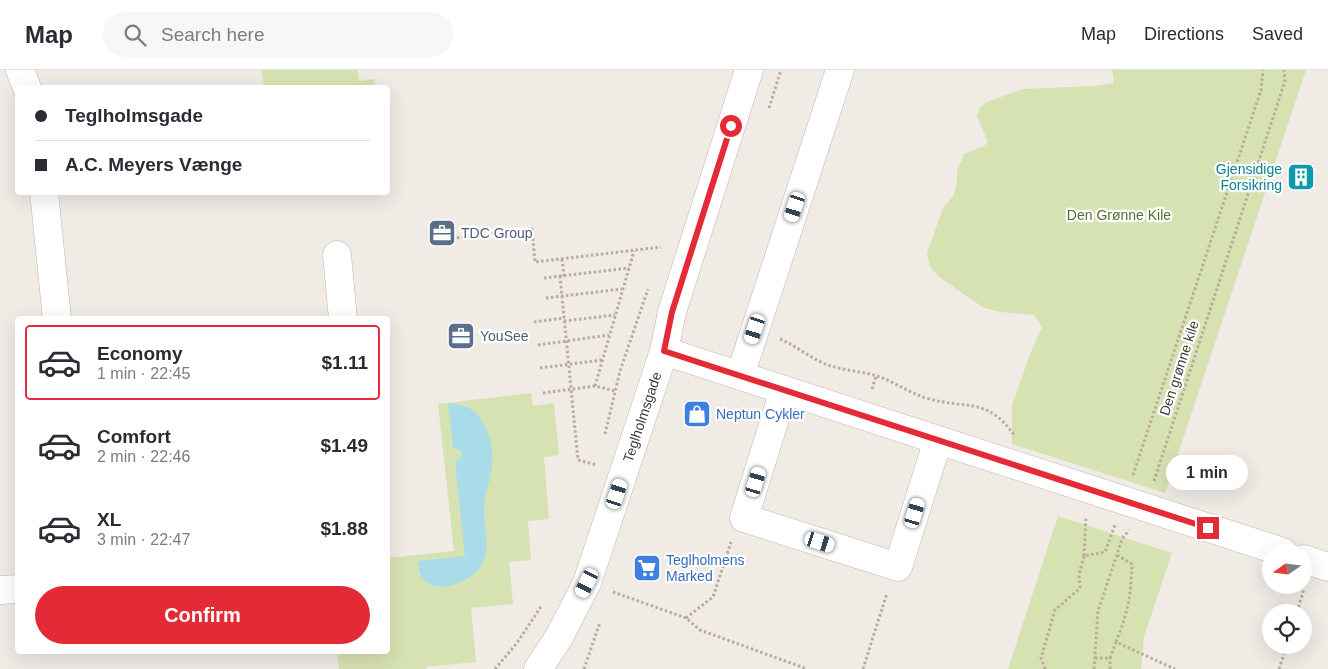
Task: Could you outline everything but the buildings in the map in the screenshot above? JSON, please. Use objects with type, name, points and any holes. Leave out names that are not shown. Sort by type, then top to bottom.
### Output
[{"type":"street","points":[[20,70],[26,85]]},
{"type":"street","name":"Teglholmsgade","points":[[538,669],[559,637],[587,583],[664,351],[672,312],[749,70]]},
{"type":"street","points":[[740,376],[840,70]]},
{"type":"street","points":[[44,195],[57,316]]},
{"type":"street","points":[[337,255],[343,316]]},
{"type":"street","points":[[664,351],[1262,545]]},
{"type":"street","points":[[784,390],[744,518],[898,567],[938,440]]},
{"type":"street","points":[[1312,562],[1328,567]]},
{"type":"street","points":[[0,590],[15,589]]},
{"type":"path","points":[[1084,556],[1104,552],[1135,504],[1261,90],[1263,70]]},
{"type":"path","name":"Den grønne kile","points":[[1094,669],[1098,611],[1285,81],[1284,70]]},
{"type":"path","points":[[447,239],[532,229],[535,262],[661,247]]},
{"type":"path","points":[[658,256],[664,238]]},
{"type":"path","points":[[595,386],[634,251]]},
{"type":"path","points":[[562,259],[562,296],[578,460],[597,466]]},
{"type":"path","points":[[544,278],[628,268]]},
{"type":"path","points":[[604,436],[637,317],[650,283]]},
{"type":"path","points":[[546,298],[623,289]]},
{"type":"path","points":[[534,322],[615,315]]},
{"type":"path","points":[[755,329],[785,341],[825,364],[880,377],[929,399],[981,408],[994,413],[1005,421],[1015,436],[1021,467]]},
{"type":"path","points":[[538,344],[609,336]]},
{"type":"path","points":[[540,368],[602,360]]},
{"type":"path","points":[[543,393],[595,386],[615,391]]},
{"type":"path","points":[[594,473],[599,460]]},
{"type":"path","points":[[1045,669],[1041,658],[1055,610],[1080,588],[1086,519],[1094,491]]},
{"type":"path","points":[[686,618],[713,598],[733,537],[744,518]]},
{"type":"path","points":[[1110,669],[1110,658],[1126,617],[1131,593],[1132,564],[1117,554]]},
{"type":"path","points":[[863,669],[895,566]]},
{"type":"path","points":[[587,583],[686,618],[700,630],[806,669]]},
{"type":"path","points":[[495,669],[516,643],[546,598]]},
{"type":"path","points":[[1116,642],[1176,669]]},
{"type":"path","points":[[1279,669],[1284,654]]},
{"type":"path","points":[[1095,658],[1110,658]]},
{"type":"green space","points":[[261,70],[358,70],[359,81],[374,79],[375,85],[264,85]]},
{"type":"green space","name":"Den Grønne Kile","points":[[1112,70],[1306,70],[1165,493],[1012,444],[1012,405],[1030,354],[1042,327],[1034,315],[1001,312],[984,308],[939,277],[930,267],[927,253],[943,208],[954,195],[957,171],[964,154],[984,146],[988,142],[977,116],[980,107],[987,102],[1023,89],[1095,86],[1114,83]]},
{"type":"green space","points":[[531,393],[533,406],[554,403],[559,455],[544,457],[549,519],[528,521],[531,560],[509,562],[513,604],[471,608],[476,662],[426,667],[426,669],[339,669],[337,654],[390,654],[390,558],[454,551],[438,404]]},
{"type":"green space","points":[[1058,516],[1172,553],[1144,637],[1141,669],[1008,669]]},
{"type":"water","points":[[448,403],[467,407],[479,417],[488,432],[493,458],[484,505],[487,544],[485,557],[477,571],[470,577],[462,582],[444,587],[427,583],[420,574],[418,561],[465,556],[455,462],[460,459],[462,454],[460,450],[453,448]]},
{"type":"place","name":"Gjensidige Forsikring","points":[[1301,177]]},
{"type":"place","name":"TDC Group","points":[[442,233]]},
{"type":"place","name":"YouSee","points":[[461,336]]},
{"type":"place","name":"Neptun Cykler","points":[[697,414]]},
{"type":"place","name":"Teglholmens Marked","points":[[647,568]]},
{"type":"route","points":[[731,126],[672,312],[664,351],[1208,528]]}]
